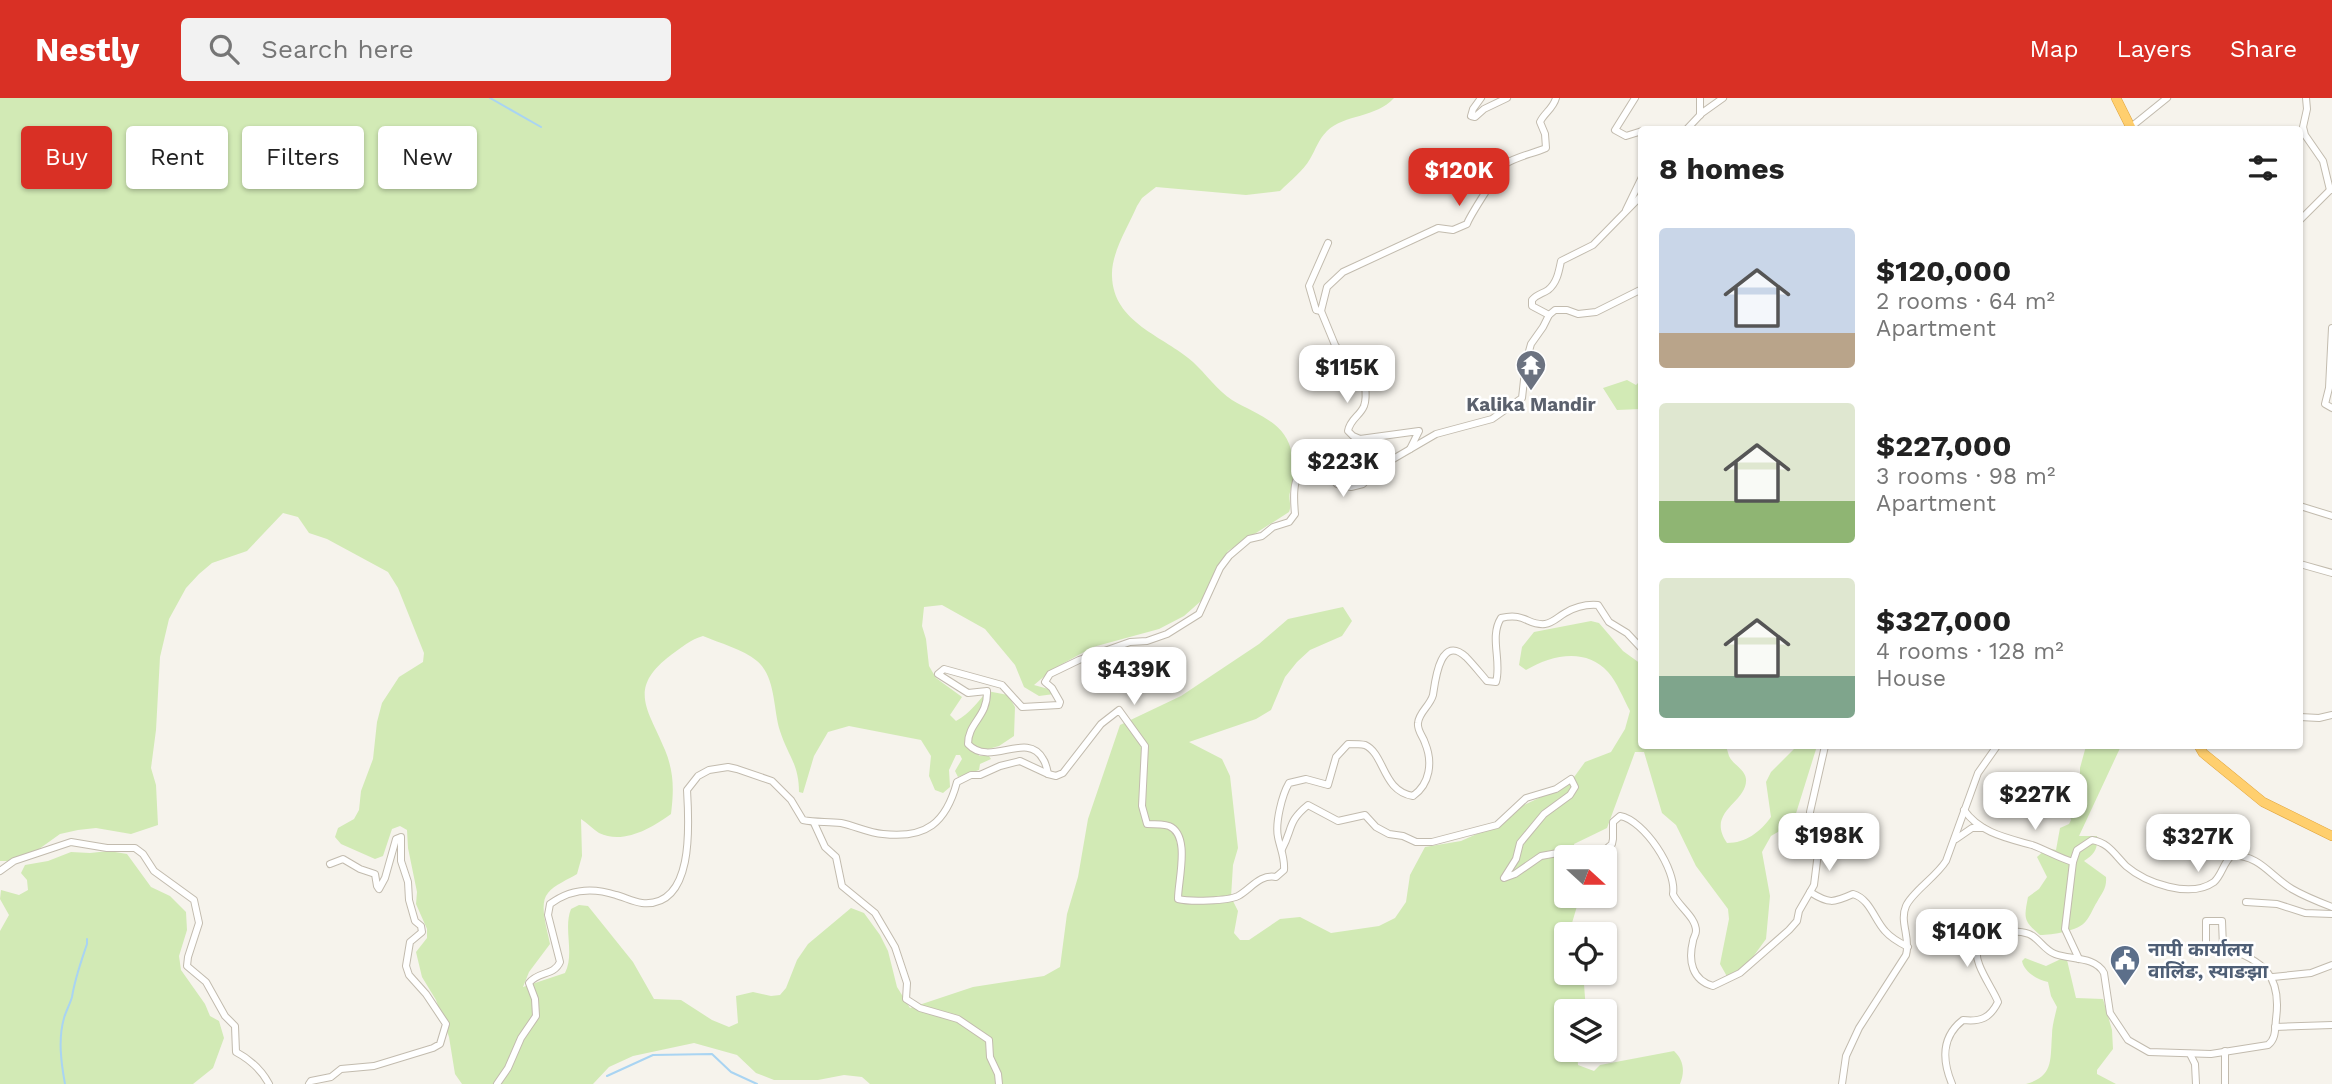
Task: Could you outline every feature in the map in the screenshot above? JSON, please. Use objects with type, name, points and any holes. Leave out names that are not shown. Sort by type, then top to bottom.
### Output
[{"type":"highway","points":[[2116,98],[2130,126]]},
{"type":"highway","points":[[2201,749],[2263,802],[2332,836]]},
{"type":"street","points":[[1480,98],[1471,116],[1475,117],[1484,109],[1507,98]]},
{"type":"street","points":[[1410,449],[1419,431],[1360,439],[1348,431],[1349,424],[1364,406],[1364,377],[1360,366],[1343,357],[1335,345],[1321,311],[1326,287],[1343,272],[1438,228],[1454,230],[1466,223],[1502,166],[1523,155],[1546,148],[1545,134],[1540,122],[1553,107],[1556,98]]},
{"type":"street","points":[[1635,98],[1615,130],[1626,136],[1638,132]]},
{"type":"street","points":[[1700,98],[1700,115]]},
{"type":"street","points":[[1690,126],[1723,98]]},
{"type":"street","points":[[2133,126],[2167,98]]},
{"type":"street","points":[[2303,217],[2331,190],[2323,161],[2305,135],[2303,127],[2307,109],[2306,98]]},
{"type":"street","points":[[1626,212],[1638,186]]},
{"type":"street","points":[[1549,315],[1535,309],[1532,300],[1548,290],[1556,279],[1561,261],[1593,245],[1638,199]]},
{"type":"street","points":[[1321,311],[1316,310],[1310,286],[1328,243]]},
{"type":"street","points":[[1048,774],[1044,760],[1036,751],[1021,747],[983,754],[974,750],[968,744],[968,735],[988,704],[987,691],[968,693],[938,674],[944,669],[1002,685],[1022,707],[1059,705],[1052,688],[1045,682],[1050,674],[1109,649],[1167,634],[1199,614],[1220,568],[1229,556],[1249,538],[1262,536],[1273,527],[1289,522],[1295,514],[1294,485],[1299,472],[1311,465],[1319,465],[1337,484],[1351,487],[1363,484],[1377,469],[1436,433],[1492,419],[1522,398],[1531,344],[1549,315],[1555,310],[1578,314],[1597,312],[1638,291]]},
{"type":"street","points":[[2332,328],[2329,388],[2325,404],[2332,408]]},
{"type":"street","points":[[2303,507],[2332,516]]},
{"type":"street","points":[[2303,565],[2332,573]]},
{"type":"street","points":[[497,1084],[536,1016],[535,999],[529,983],[541,974],[551,973],[560,962],[548,915],[550,904],[563,895],[586,890],[601,891],[639,903],[664,899],[684,869],[689,822],[687,789],[698,776],[709,770],[728,767],[772,781],[791,800],[803,820],[843,824],[880,834],[911,834],[930,828],[951,805],[957,782],[971,775],[980,775],[1020,761],[1056,776],[1068,769],[1101,724],[1119,710],[1145,746],[1142,806],[1147,824],[1168,826],[1177,832],[1182,859],[1178,899],[1188,901],[1235,898],[1251,884],[1270,876],[1276,877],[1284,870],[1277,830],[1281,813],[1279,802],[1289,783],[1306,779],[1328,785],[1336,757],[1348,744],[1365,745],[1375,754],[1390,781],[1403,794],[1413,796],[1423,788],[1427,783],[1429,754],[1418,730],[1418,721],[1431,702],[1439,663],[1450,652],[1462,654],[1487,681],[1496,682],[1499,671],[1496,628],[1501,618],[1517,615],[1539,624],[1549,624],[1586,604],[1598,605],[1609,622],[1627,633],[1638,645]]},
{"type":"street","points":[[2303,718],[2332,716]]},
{"type":"street","points":[[1282,849],[1291,822],[1308,805],[1338,821],[1365,815],[1376,827],[1389,834],[1403,835],[1416,842],[1432,842],[1497,825],[1526,798],[1556,789],[1571,779],[1575,787],[1570,795],[1544,814],[1520,843],[1516,859],[1504,878],[1516,874],[1541,856],[1580,849],[1606,849],[1612,844],[1613,822],[1620,816],[1628,817],[1643,828],[1664,857],[1674,886],[1673,894],[1692,920],[1696,932],[1690,957],[1693,971],[1703,983],[1713,986],[1740,973],[1788,930],[1797,921],[1799,911],[1814,885],[1818,853],[1810,827],[1810,812],[1824,749]]},
{"type":"street","points":[[1842,1084],[1846,1056],[1859,1028],[1902,964],[1908,947],[1903,914],[1906,905],[1940,872],[1978,773],[1995,749]]},
{"type":"street","points":[[1964,810],[1973,821],[2005,839],[2034,846],[2073,862]]},
{"type":"street","points":[[814,823],[825,847],[836,856],[842,886],[875,914],[898,954],[907,983],[906,999],[920,1008],[958,1019],[989,1040],[990,1056],[998,1074],[999,1084]]},
{"type":"street","points":[[1954,840],[1972,828],[1984,828]]},
{"type":"street","points":[[309,1084],[311,1081],[331,1077],[341,1069],[374,1066],[433,1048],[440,1044],[446,1024],[406,966],[408,946],[422,932],[421,926],[415,921],[409,900],[408,882],[401,861],[401,837],[396,839],[380,888],[377,886],[375,874],[343,859],[330,864]]},
{"type":"street","points":[[2079,958],[2065,929],[2073,862],[2077,850],[2092,840],[2105,843],[2137,873],[2178,888],[2201,888],[2212,883],[2231,855],[2246,856],[2262,864],[2292,889],[2332,907]]},
{"type":"street","points":[[0,871],[14,861],[71,842],[107,848],[135,848],[143,854],[154,871],[194,900],[199,923],[187,966],[206,982],[225,1016],[235,1026],[236,1052],[248,1058],[262,1071],[268,1084]]},
{"type":"street","points":[[1810,892],[1827,901],[1839,902],[1853,894],[1857,895],[1863,899],[1885,932],[1908,947]]},
{"type":"street","points":[[2246,902],[2277,904],[2305,913],[2332,914]]},
{"type":"street","points":[[2206,921],[2222,921],[2223,947],[2221,950],[2209,951],[2205,947],[2206,921]]},
{"type":"street","points":[[1952,1084],[1943,1053],[1953,1028],[1963,1020],[1979,1022],[1990,1015],[1998,1002],[1977,955],[1978,946],[1984,940],[2000,933],[2030,935],[2043,948],[2057,955],[2079,958],[2095,964],[2105,973],[2110,1013],[2128,1040],[2149,1052],[2190,1054],[2268,1045],[2272,1042],[2277,1007],[2273,977],[2252,957],[2223,947]]},
{"type":"street","points":[[2273,977],[2311,973],[2332,965]]},
{"type":"street","points":[[2275,1027],[2332,1025]]},
{"type":"street","points":[[2225,1051],[2225,1084]]},
{"type":"street","points":[[2190,1054],[2195,1064],[2196,1084]]},
{"type":"green space","points":[[0,98],[1394,98],[1378,109],[1343,121],[1327,131],[1300,172],[1280,191],[1246,195],[1156,187],[1142,198],[1137,206],[1114,258],[1112,276],[1115,292],[1130,317],[1193,362],[1232,400],[1270,421],[1284,435],[1289,444],[1295,471],[1289,512],[1228,551],[1201,601],[1184,616],[1159,629],[1093,647],[1053,669],[1034,685],[1052,690],[1054,694],[1039,696],[1024,687],[1015,665],[985,629],[942,605],[924,607],[922,626],[929,666],[936,678],[962,697],[950,715],[956,721],[961,718],[987,691],[1008,695],[1015,707],[1014,736],[999,746],[978,752],[979,756],[989,756],[991,759],[980,764],[979,770],[958,777],[955,771],[962,759],[960,755],[956,755],[949,770],[950,787],[943,793],[935,790],[929,776],[931,756],[921,740],[849,726],[828,732],[814,756],[803,793],[799,792],[795,767],[780,731],[771,684],[763,668],[745,653],[703,636],[690,641],[657,667],[645,689],[648,711],[672,774],[671,814],[637,833],[618,837],[599,833],[581,819],[582,856],[577,874],[554,887],[545,898],[544,911],[550,944],[529,972],[523,987],[565,973],[569,957],[569,917],[571,909],[579,905],[588,906],[633,962],[654,999],[681,1000],[712,1020],[729,1027],[738,1023],[736,996],[753,992],[780,995],[808,944],[851,908],[864,913],[880,935],[888,951],[897,987],[910,1008],[973,987],[1044,976],[1060,967],[1067,914],[1078,877],[1088,819],[1120,725],[1181,696],[1259,644],[1288,619],[1343,607],[1352,621],[1342,636],[1310,650],[1297,662],[1285,677],[1271,710],[1256,719],[1189,742],[1222,759],[1230,776],[1238,848],[1233,865],[1231,897],[1238,911],[1234,933],[1240,940],[1249,940],[1280,919],[1300,917],[1331,933],[1379,926],[1395,918],[1406,902],[1410,875],[1425,847],[1461,841],[1499,827],[1520,807],[1569,784],[1585,762],[1611,752],[1625,729],[1630,711],[1617,685],[1599,664],[1579,656],[1557,657],[1526,670],[1519,665],[1522,647],[1534,632],[1591,621],[1599,623],[1623,651],[1638,662],[1638,749],[1727,749],[1746,779],[1741,795],[1724,815],[1721,823],[1727,843],[1752,836],[1771,817],[1766,782],[1771,772],[1794,749],[1816,749],[1793,823],[1771,836],[1762,852],[1770,896],[1766,939],[1750,961],[1729,980],[1720,964],[1729,919],[1728,909],[1696,866],[1676,825],[1662,813],[1644,752],[1635,752],[1607,828],[1574,845],[1554,845],[1554,908],[1576,908],[1572,922],[1554,922],[1554,985],[1584,985],[1585,999],[1554,999],[1554,1062],[1578,1062],[1578,1065],[1594,1071],[1600,1065],[1674,1051],[1683,1066],[1680,1084],[870,1084],[862,1077],[844,1075],[818,1080],[774,1080],[756,1073],[737,1055],[694,1043],[633,1056],[609,1067],[593,1084],[462,1084],[455,1074],[449,1037],[436,1000],[422,977],[416,952],[427,938],[427,929],[416,904],[417,892],[407,830],[400,826],[392,829],[383,856],[375,859],[341,844],[335,837],[338,828],[354,819],[359,810],[361,791],[373,759],[382,703],[399,677],[423,662],[424,653],[398,588],[388,572],[327,539],[309,533],[298,517],[283,513],[247,551],[212,563],[199,574],[186,588],[169,619],[160,657],[151,768],[156,785],[158,825],[131,834],[96,828],[60,834],[32,854],[14,861],[0,861]]},
{"type":"green space","points":[[1627,380],[1636,385],[1638,383],[1638,409],[1617,410],[1603,388]]},
{"type":"green space","points":[[2085,749],[2120,749],[2079,836],[2097,836],[2095,851],[2084,861],[2106,877],[2106,884],[2083,924],[2065,932],[2040,935],[2030,926],[2026,915],[2028,897],[2039,889],[2047,877],[2037,857],[2047,848],[2056,850],[2060,828],[2071,820],[2068,806],[2080,786],[2080,768]]},
{"type":"green space","points":[[109,851],[127,854],[151,887],[170,896],[186,912],[187,930],[179,956],[181,970],[205,1004],[210,1016],[219,1021],[224,1038],[213,1068],[193,1084],[0,1084],[0,931],[9,915],[0,899],[1,890],[19,895],[28,890],[27,880],[21,873],[25,865],[48,861],[71,852]]},
{"type":"green space","points":[[2025,958],[2046,966],[2063,958],[2067,960],[2076,998],[2103,999],[2112,1030],[2113,1049],[2097,1070],[2097,1074],[2116,1084],[2026,1084],[2042,1076],[2049,1066],[2052,1028],[2057,1007],[2048,982],[2028,972],[2022,961]]},
{"type":"waterway","points":[[490,98],[541,127]]},
{"type":"waterway","points":[[65,1084],[61,1051],[62,1026],[87,939]]},
{"type":"waterway","points":[[607,1076],[653,1055],[712,1054],[731,1072],[757,1084]]},
{"type":"place","name":"Kalika Mandir","points":[[1531,392]]},
{"type":"place","name":"नापी कार्यालय वालिंङ, स्याङझा","points":[[2125,987]]}]
